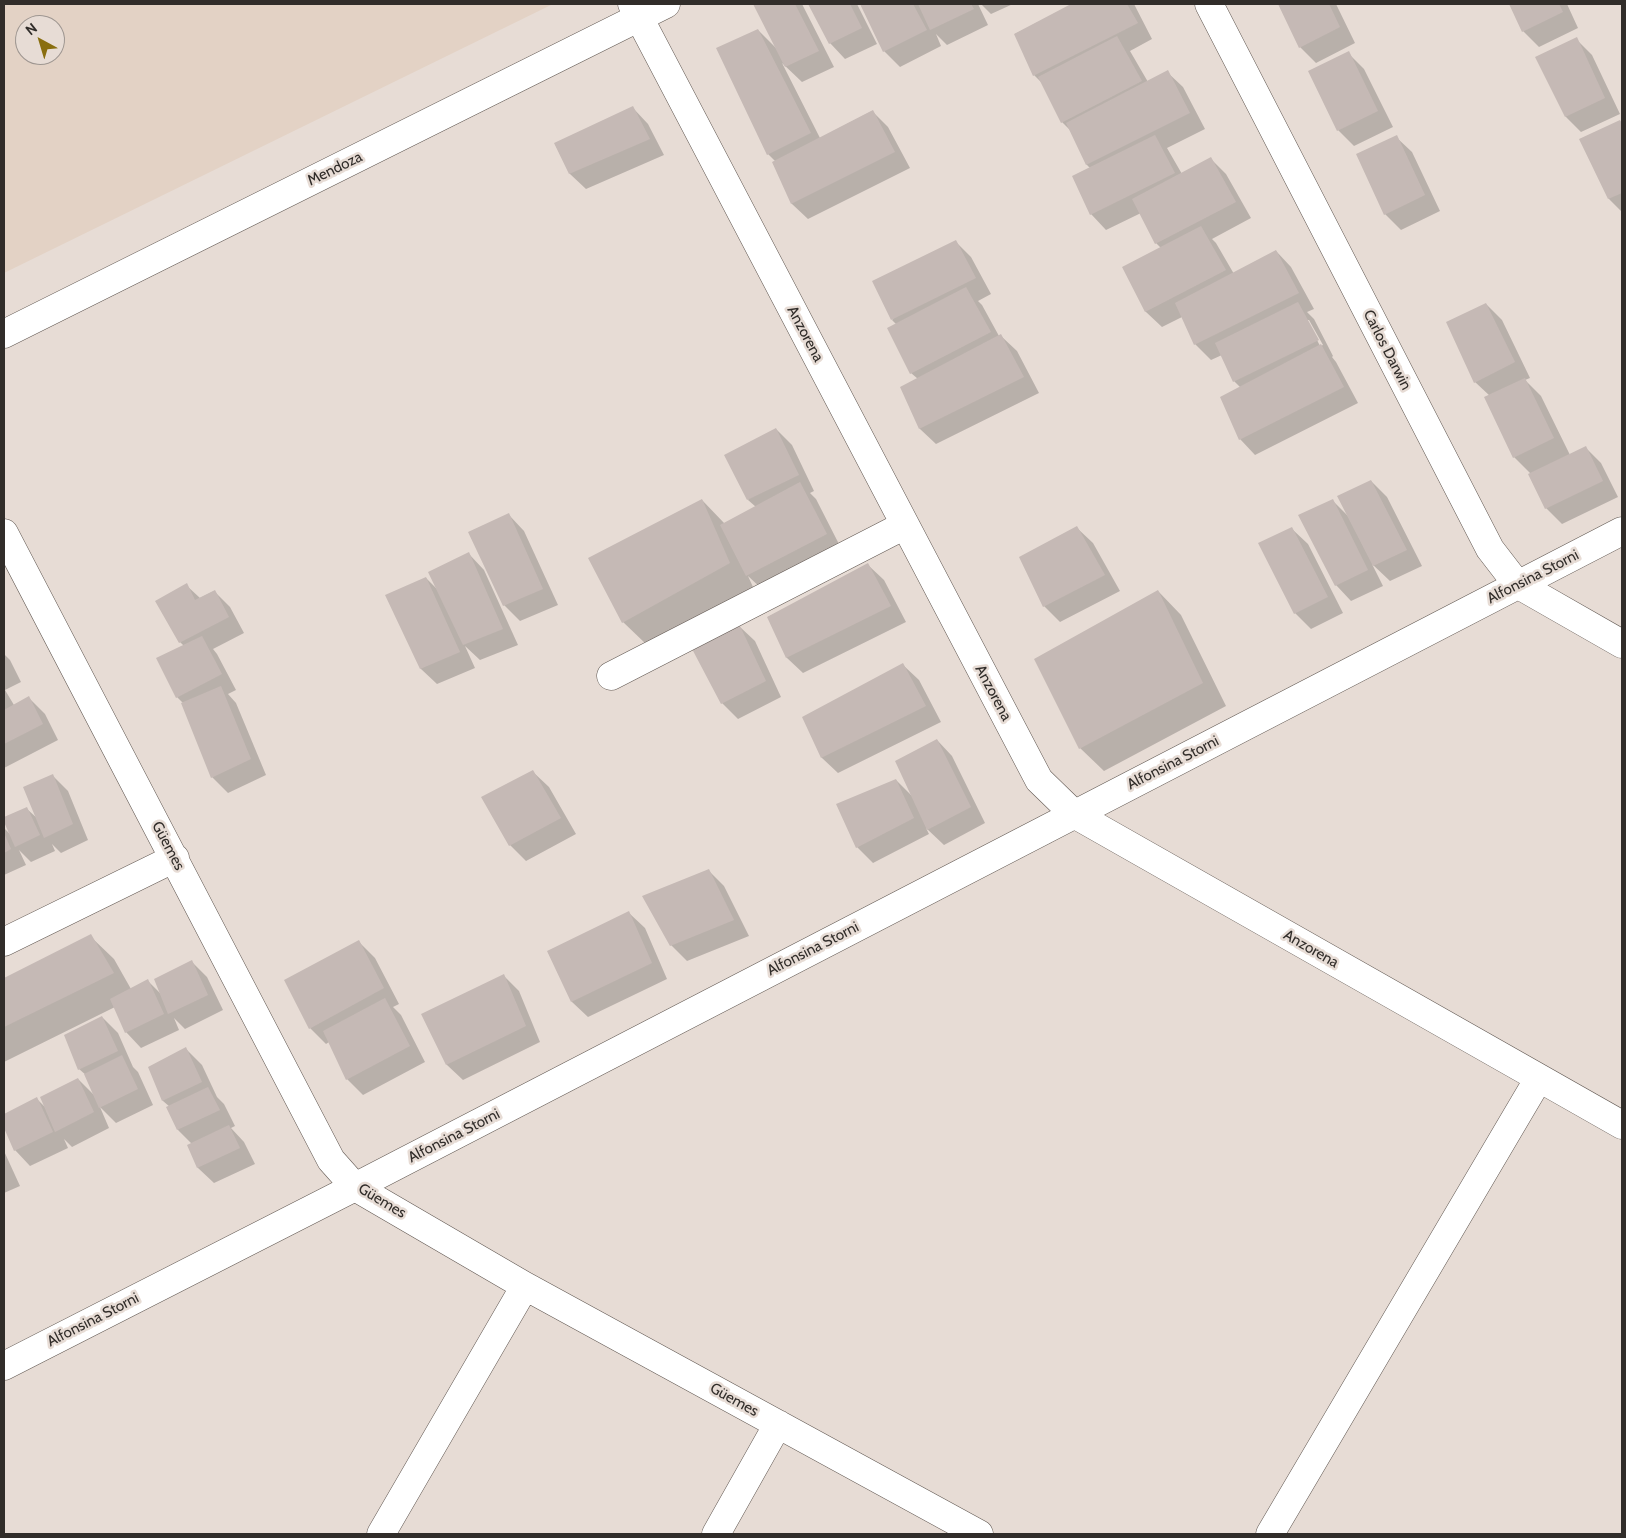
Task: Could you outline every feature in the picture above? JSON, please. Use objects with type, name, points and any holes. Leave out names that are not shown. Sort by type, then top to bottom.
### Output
[{"type":"street","name":"Mendoza","points":[[4,334],[635,11],[666,4]]},
{"type":"street","name":"Carlos Darwin","points":[[1208,4],[1490,549],[1517,584],[1622,644]]},
{"type":"street","name":"Anzorena","points":[[635,11],[1039,780],[1074,814],[1622,1125]]},
{"type":"street","points":[[611,676],[905,525]]},
{"type":"street","name":"Alfonsina Storni","points":[[4,1366],[355,1187],[1622,531]]},
{"type":"street","name":"Güemes","points":[[4,533],[331,1160],[355,1187],[525,1286],[979,1534]]},
{"type":"street","points":[[4,942],[175,858]]},
{"type":"street","points":[[1270,1534],[1539,1078]]},
{"type":"street","points":[[381,1534],[525,1286]]},
{"type":"street","points":[[716,1534],[778,1424]]},
{"type":"shaded area","points":[[4,4],[553,4],[4,273]]},
{"type":"building","points":[[753,4],[795,4],[819,51],[785,67]]},
{"type":"building","points":[[808,4],[850,4],[862,28],[829,44]]},
{"type":"building","points":[[860,4],[913,4],[927,30],[883,52]]},
{"type":"building","points":[[918,4],[971,4],[974,9],[930,30]]},
{"type":"building","points":[[1071,4],[1127,4],[1138,23],[1033,76],[1014,34]]},
{"type":"building","points":[[1278,4],[1329,4],[1340,27],[1299,48]]},
{"type":"building","points":[[1509,4],[1559,4],[1563,12],[1522,32]]},
{"type":"building","points":[[758,29],[811,133],[767,155],[716,48]]},
{"type":"building","points":[[1117,36],[1142,81],[1061,123],[1038,77]]},
{"type":"building","points":[[1577,37],[1605,98],[1565,117],[1535,57]]},
{"type":"building","points":[[1349,51],[1378,111],[1337,131],[1308,71]]},
{"type":"building","points":[[1168,70],[1190,113],[1086,165],[1066,123]]},
{"type":"building","points":[[633,106],[650,139],[569,174],[554,143]]},
{"type":"building","points":[[873,110],[895,152],[791,204],[772,162]]},
{"type":"building","points":[[1620,120],[1622,124],[1622,193],[1608,199],[1579,139]]},
{"type":"building","points":[[1155,135],[1175,173],[1090,215],[1072,176]]},
{"type":"building","points":[[1397,135],[1425,195],[1384,215],[1356,154]]},
{"type":"building","points":[[1211,157],[1236,202],[1155,244],[1132,199]]},
{"type":"building","points":[[1201,226],[1226,270],[1145,312],[1122,267]]},
{"type":"building","points":[[956,240],[976,278],[891,320],[872,281]]},
{"type":"building","points":[[1276,250],[1299,293],[1194,345],[1175,303]]},
{"type":"building","points":[[966,287],[991,332],[910,374],[887,328]]},
{"type":"building","points":[[1298,302],[1319,340],[1233,382],[1215,343]]},
{"type":"building","points":[[1486,303],[1515,362],[1474,383],[1446,322]]},
{"type":"building","points":[[1001,334],[1024,377],[919,429],[900,387]]},
{"type":"building","points":[[1321,344],[1344,387],[1239,440],[1220,397]]},
{"type":"building","points":[[1525,378],[1554,438],[1513,458],[1484,397]]},
{"type":"building","points":[[776,428],[799,475],[747,500],[724,455]]},
{"type":"building","points":[[1586,446],[1603,481],[1545,509],[1528,474]]},
{"type":"building","points":[[1371,480],[1407,550],[1373,566],[1337,496]]},
{"type":"building","points":[[800,482],[827,534],[746,576],[720,525]]},
{"type":"building","points":[[702,499],[730,563],[622,623],[588,558]]},
{"type":"building","points":[[1333,499],[1368,570],[1335,586],[1298,515]]},
{"type":"building","points":[[509,513],[543,589],[503,606],[468,532]]},
{"type":"building","points":[[1077,526],[1105,575],[1043,607],[1019,557]]},
{"type":"building","points":[[1292,527],[1328,597],[1294,614],[1258,543]]},
{"type":"building","points":[[469,552],[503,629],[463,645],[428,572]]},
{"type":"building","points":[[868,563],[891,606],[786,658],[767,617]]},
{"type":"building","points":[[426,577],[460,652],[420,669],[385,595]]},
{"type":"building","points":[[187,583],[195,600],[215,590],[229,617],[179,643],[155,601]]},
{"type":"building","points":[[1158,590],[1203,683],[1079,749],[1034,659]]},
{"type":"building","points":[[739,624],[766,681],[721,704],[691,647]]},
{"type":"building","points":[[202,636],[222,674],[176,698],[156,658]]},
{"type":"building","points":[[903,663],[926,706],[821,758],[802,717]]},
{"type":"building","points":[[221,686],[251,759],[211,778],[181,703]]},
{"type":"building","points":[[29,696],[43,724],[4,744],[4,710]]},
{"type":"building","points":[[937,739],[971,807],[927,830],[895,761]]},
{"type":"building","points":[[533,770],[561,818],[509,846],[481,797]]},
{"type":"building","points":[[53,774],[73,824],[44,838],[23,787]]},
{"type":"building","points":[[896,779],[914,818],[856,848],[836,804]]},
{"type":"building","points":[[27,807],[40,835],[15,847],[4,822],[4,817]]},
{"type":"building","points":[[4,833],[11,849],[4,853]]},
{"type":"building","points":[[709,869],[734,920],[670,946],[642,896]]},
{"type":"building","points":[[629,911],[652,963],[571,1002],[547,951]]},
{"type":"building","points":[[91,934],[114,973],[4,1027],[4,978]]},
{"type":"building","points":[[359,940],[384,988],[309,1029],[284,980]]},
{"type":"building","points":[[192,960],[208,995],[168,1014],[154,979]]},
{"type":"building","points":[[504,974],[526,1026],[446,1065],[421,1014]]},
{"type":"building","points":[[148,979],[164,1014],[125,1033],[110,999]]},
{"type":"building","points":[[385,998],[410,1046],[346,1080],[323,1031]]},
{"type":"building","points":[[102,1016],[118,1051],[78,1070],[64,1035]]},
{"type":"building","points":[[186,1047],[202,1082],[162,1101],[148,1067]]},
{"type":"building","points":[[122,1055],[138,1089],[99,1108],[84,1074]]},
{"type":"building","points":[[78,1078],[94,1112],[55,1132],[40,1097]]},
{"type":"building","points":[[208,1087],[220,1110],[177,1130],[166,1107]]},
{"type":"building","points":[[37,1097],[53,1132],[14,1151],[4,1128],[4,1114]]},
{"type":"building","points":[[229,1125],[240,1148],[197,1168],[187,1145]]}]
